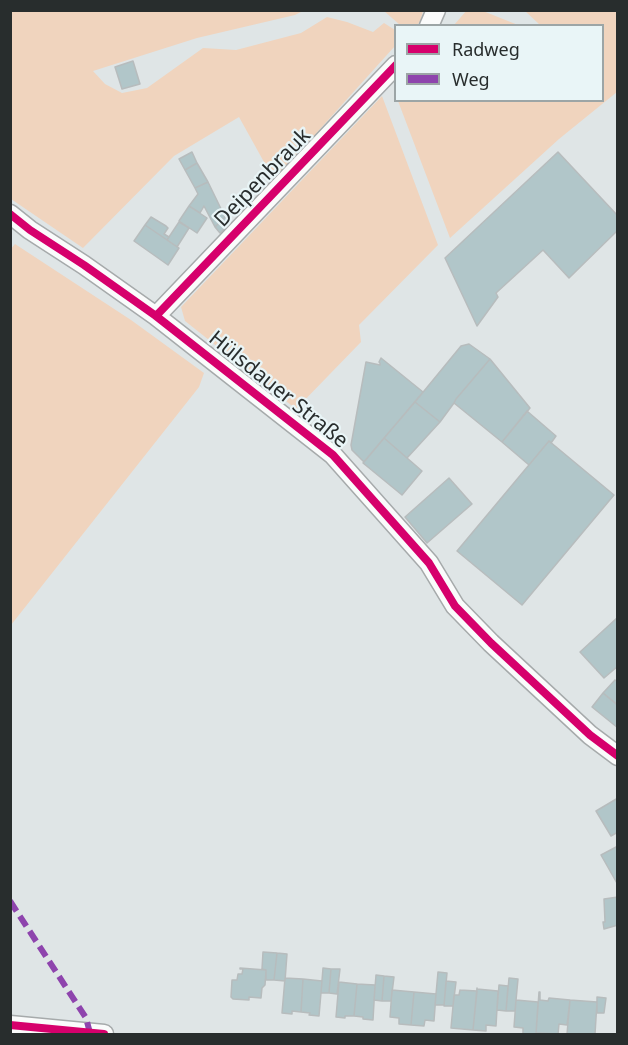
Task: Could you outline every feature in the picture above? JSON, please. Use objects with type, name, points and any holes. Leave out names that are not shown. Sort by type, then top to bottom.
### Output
[{"type":"street","points":[[430,24],[436,10]]},
{"type":"street","name":"Deipenbrauk","points":[[156,316],[394,67]]},
{"type":"street","name":"Hülsdauer Straße","points":[[10,214],[156,316],[333,454],[429,563],[455,606],[590,735],[618,756]]},
{"type":"street","points":[[10,1025],[104,1035]]},
{"type":"shaded area","points":[[467,10],[483,11],[516,24],[455,24]]},
{"type":"shaded area","points":[[10,11],[303,11],[295,15],[197,38],[93,71],[105,84],[122,93],[147,88],[203,48],[236,50],[301,33],[327,17],[373,32],[384,23],[394,29],[394,47],[274,180],[239,117],[174,156],[83,248],[11,199]]},
{"type":"shaded area","points":[[384,11],[423,11],[418,24],[399,24]]},
{"type":"shaded area","points":[[525,11],[617,11],[617,92],[559,139],[450,238],[398,102],[604,102],[604,24],[539,24]]},
{"type":"shaded area","points":[[382,96],[438,245],[359,325],[361,342],[296,409],[185,321],[181,307]]},
{"type":"shaded area","points":[[15,244],[131,320],[204,373],[199,387],[11,625],[10,250]]},
{"type":"building","points":[[133,61],[140,84],[122,89],[115,67]]},
{"type":"building","points":[[192,152],[197,163],[185,170],[179,159]]},
{"type":"building","points":[[558,152],[618,216],[618,230],[569,278],[543,250],[496,293],[498,297],[477,326],[445,258]]},
{"type":"building","points":[[197,163],[208,182],[195,188],[185,170]]},
{"type":"building","points":[[208,182],[225,217],[215,227],[204,206],[200,213],[189,206],[198,194],[195,188]]},
{"type":"building","points":[[189,206],[207,218],[197,233],[179,221]]},
{"type":"building","points":[[151,217],[168,228],[164,234],[169,237],[167,240],[145,225]]},
{"type":"building","points":[[225,217],[231,222],[220,233],[215,227]]},
{"type":"building","points":[[179,222],[189,228],[177,247],[167,240]]},
{"type":"building","points":[[145,225],[179,248],[168,265],[134,241]]},
{"type":"building","points":[[469,344],[490,359],[440,422],[415,402],[461,346]]},
{"type":"building","points":[[381,358],[423,392],[364,462],[352,450],[351,445],[366,362],[380,365]]},
{"type":"building","points":[[490,359],[530,408],[502,442],[454,403]]},
{"type":"building","points":[[415,402],[440,422],[407,458],[384,438]]},
{"type":"building","points":[[527,411],[556,436],[529,465],[502,442]]},
{"type":"building","points":[[384,438],[422,471],[402,495],[363,463]]},
{"type":"building","points":[[549,441],[614,495],[522,605],[457,551]]},
{"type":"building","points":[[449,478],[472,504],[427,543],[405,517]]},
{"type":"building","points":[[618,617],[618,666],[604,678],[580,652]]},
{"type":"building","points":[[615,680],[618,682],[618,702],[616,704],[603,693]]},
{"type":"building","points":[[603,693],[618,705],[618,728],[592,707]]},
{"type":"building","points":[[618,798],[618,832],[611,836],[596,811]]},
{"type":"building","points":[[618,846],[618,885],[601,855]]},
{"type":"building","points":[[618,897],[618,925],[604,929],[604,899]]},
{"type":"building","points":[[263,952],[277,953],[274,980],[266,980],[266,970],[262,969]]},
{"type":"building","points":[[277,953],[287,954],[285,981],[274,980]]},
{"type":"building","points":[[240,968],[266,970],[261,998],[249,997],[249,1000],[231,997],[232,980],[237,980],[238,974],[242,974],[243,969]]},
{"type":"building","points":[[323,968],[331,969],[329,993],[321,993]]},
{"type":"building","points":[[331,969],[340,969],[337,994],[329,993]]},
{"type":"building","points":[[438,972],[447,973],[444,1005],[435,1005]]},
{"type":"building","points":[[376,975],[384,976],[382,1001],[374,1000]]},
{"type":"building","points":[[384,976],[394,977],[391,1001],[382,1001]]},
{"type":"building","points":[[285,978],[303,979],[301,1012],[282,1013]]},
{"type":"building","points":[[509,978],[518,979],[515,1011],[506,1011]]},
{"type":"building","points":[[303,979],[322,981],[319,1016],[301,1012]]},
{"type":"building","points":[[446,981],[456,982],[453,1006],[444,1006]]},
{"type":"building","points":[[339,982],[357,984],[354,1016],[336,1017]]},
{"type":"building","points":[[357,984],[375,985],[373,1020],[354,1016]]},
{"type":"building","points":[[499,985],[508,986],[506,1011],[497,1010]]},
{"type":"building","points":[[477,988],[498,991],[496,1026],[486,1025],[486,1031],[473,1030]]},
{"type":"building","points":[[392,990],[414,992],[411,1025],[399,1024],[399,1018],[390,1017]]},
{"type":"building","points":[[460,990],[477,991],[473,1030],[451,1028],[454,995],[459,995]]},
{"type":"building","points":[[414,992],[436,994],[434,1021],[425,1020],[424,1026],[411,1025]]},
{"type":"building","points":[[539,992],[540,1000],[548,1001],[549,998],[570,1000],[567,1025],[559,1024],[558,1034],[536,1034]]},
{"type":"building","points":[[597,997],[606,998],[604,1013],[597,1013]]},
{"type":"building","points":[[516,1000],[538,1002],[536,1034],[523,1034],[523,1028],[514,1027]]},
{"type":"building","points":[[570,1000],[597,1002],[595,1034],[567,1034]]},
{"type":"marked path","points":[[10,901],[86,1018],[90,1033]]},
{"type":"cycle path","points":[[156,316],[394,67]]},
{"type":"cycle path","points":[[10,214],[156,316],[333,455],[429,563],[455,606],[491,643],[590,735],[618,756]]},
{"type":"cycle path","points":[[10,1025],[104,1034]]}]
